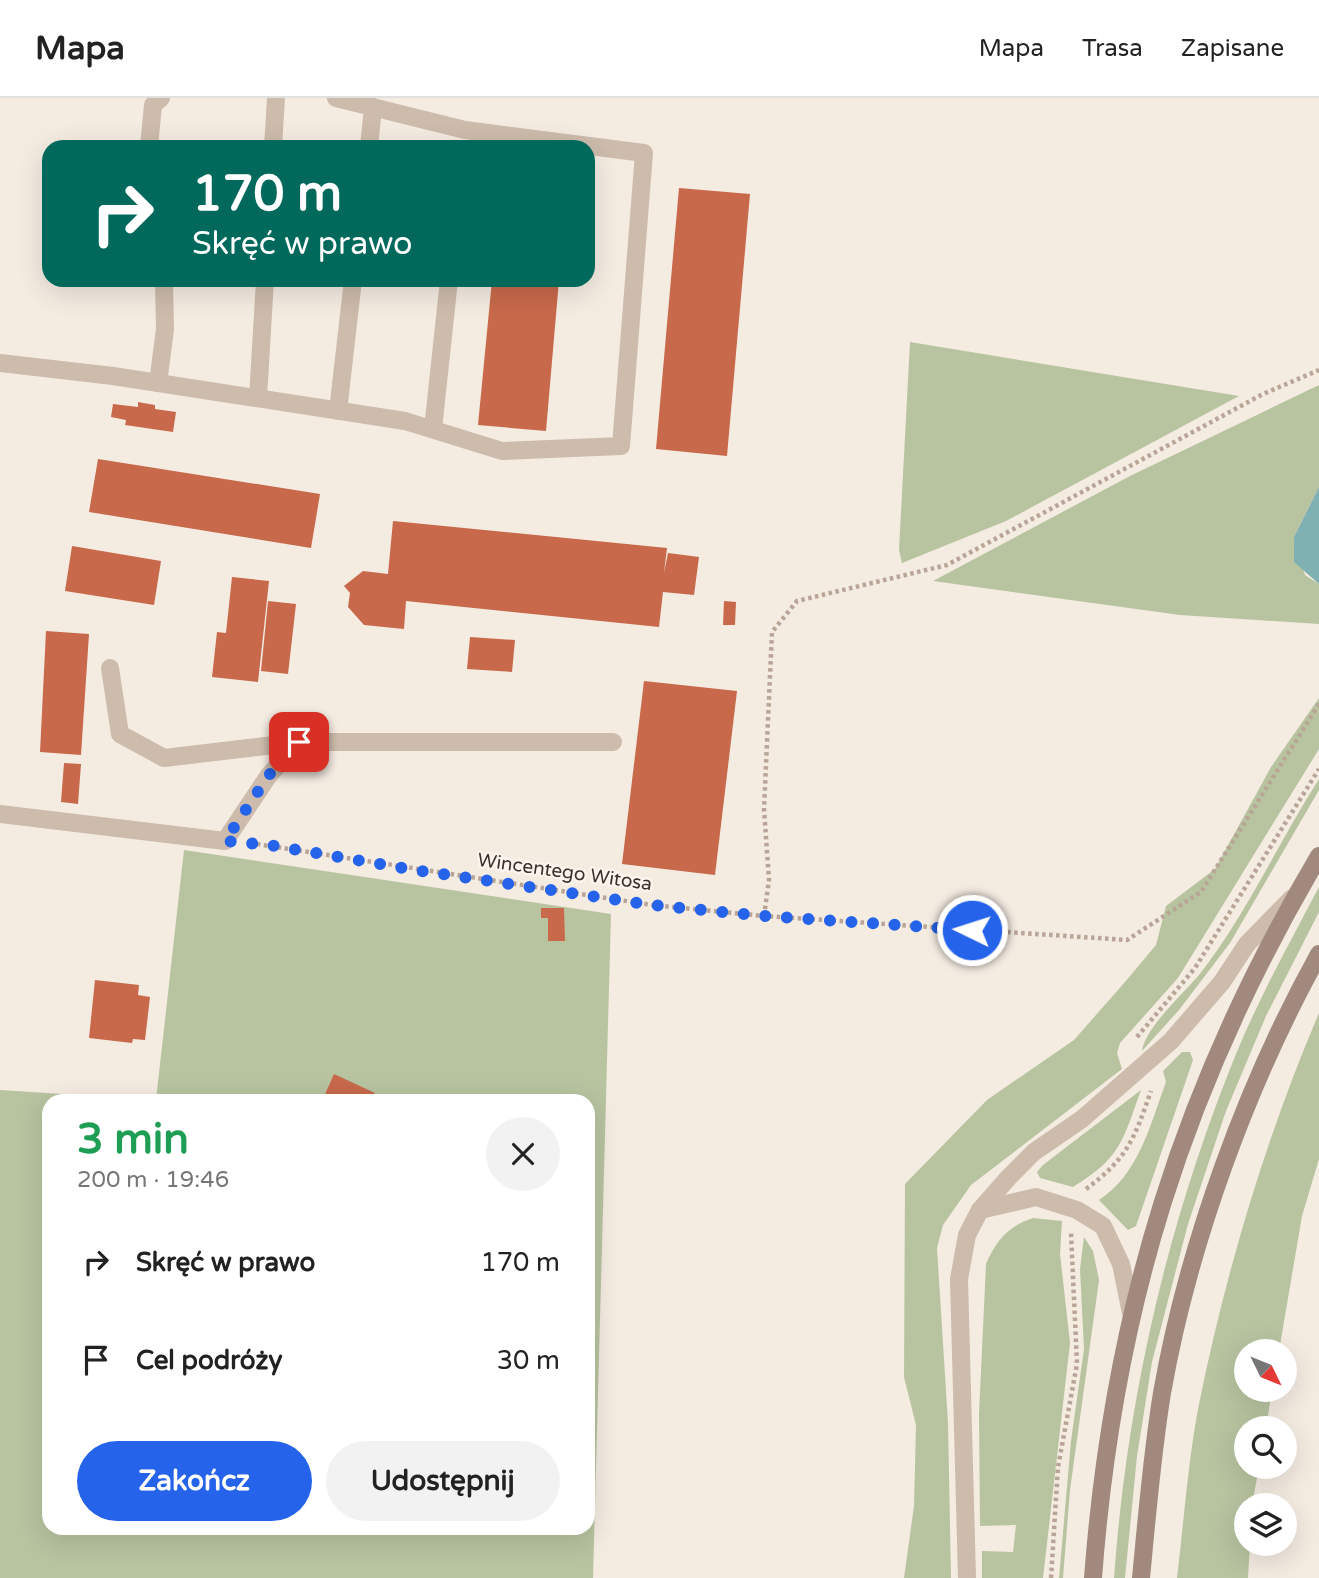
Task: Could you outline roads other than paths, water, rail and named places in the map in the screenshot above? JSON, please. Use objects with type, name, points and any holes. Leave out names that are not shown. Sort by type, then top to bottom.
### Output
[{"type":"main road","points":[[1093,1578],[1107,1433],[1131,1313],[1165,1192],[1196,1105],[1245,992],[1319,856]]},
{"type":"main road","points":[[1141,1578],[1162,1392],[1185,1296],[1223,1170],[1246,1106],[1273,1043],[1319,954]]},
{"type":"lane","points":[[150,140],[153,105],[160,98]]},
{"type":"lane","points":[[273,140],[276,98]]},
{"type":"lane","points":[[336,98],[373,107],[464,139]]},
{"type":"lane","points":[[370,140],[373,107]]},
{"type":"lane","points":[[0,363],[158,383],[405,421],[502,451],[621,446],[644,153],[595,149]]},
{"type":"lane","points":[[158,383],[165,329],[164,287]]},
{"type":"lane","points":[[258,398],[265,287]]},
{"type":"lane","points":[[338,411],[352,287]]},
{"type":"lane","points":[[433,429],[448,287]]},
{"type":"lane","points":[[110,668],[120,734],[164,758],[299,742],[612,742]]},
{"type":"lane","points":[[0,814],[225,841],[269,775],[299,742]]},
{"type":"lane","points":[[967,1578],[959,1279],[967,1235],[981,1210],[1034,1153],[1082,1119],[1145,1066],[1195,1016],[1247,944],[1298,892]]},
{"type":"lane","points":[[981,1210],[1036,1197],[1077,1210],[1103,1226],[1116,1249],[1127,1282],[1131,1313]]},
{"type":"water","points":[[1319,487],[1319,584],[1294,562],[1294,537]]}]
